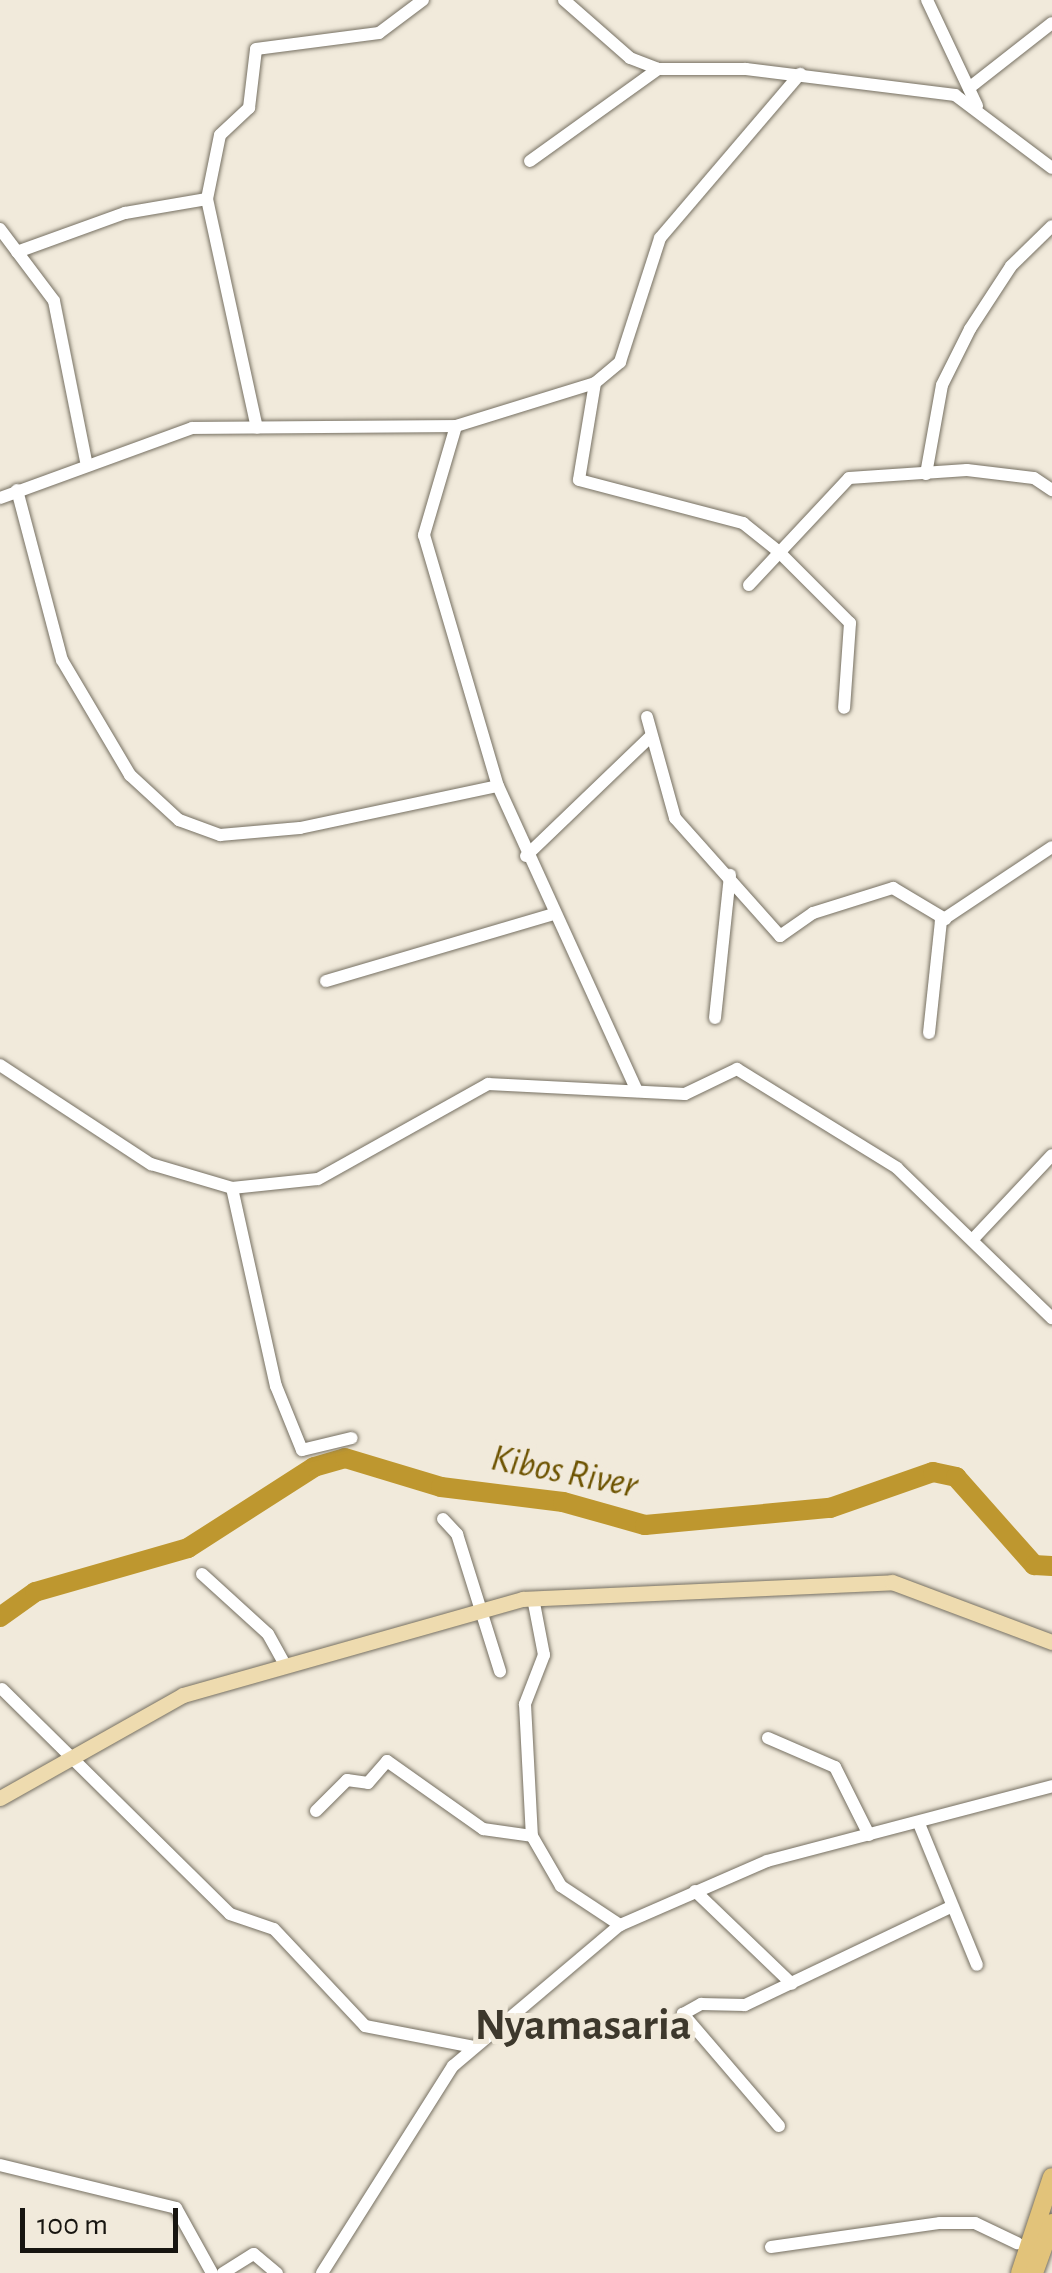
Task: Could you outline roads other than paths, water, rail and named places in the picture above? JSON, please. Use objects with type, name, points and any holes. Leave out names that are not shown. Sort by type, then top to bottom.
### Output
[{"type":"highway","points":[[1020,2273],[1052,2177]]},
{"type":"highway","points":[[1034,2273],[1052,2223]]},
{"type":"main road","points":[[0,1798],[183,1695],[478,1609],[534,1598],[892,1582],[1052,1642]]},
{"type":"street","points":[[257,428],[207,200],[220,134],[249,108],[256,50],[379,33],[423,0]]},
{"type":"street","points":[[564,0],[630,58],[658,69],[800,74],[923,88],[977,107],[1052,168]]},
{"type":"street","points":[[927,0],[977,107]]},
{"type":"street","points":[[968,88],[1052,24]]},
{"type":"street","points":[[530,161],[658,69]]},
{"type":"street","points":[[0,498],[86,462],[192,428],[456,426],[595,383],[620,362],[666,229],[800,74]]},
{"type":"street","points":[[17,252],[125,214],[207,200]]},
{"type":"street","points":[[926,474],[942,385],[970,329],[1011,266],[1052,226]]},
{"type":"street","points":[[0,229],[56,307],[86,462]]},
{"type":"street","points":[[595,383],[579,480],[743,523],[778,550],[850,624],[844,708]]},
{"type":"street","points":[[456,426],[424,535],[498,786],[550,915],[637,1090]]},
{"type":"street","points":[[749,585],[842,481],[1008,473],[1052,490]]},
{"type":"street","points":[[17,490],[77,692],[130,775],[179,820],[220,834],[300,828],[498,786]]},
{"type":"street","points":[[647,717],[674,818],[730,875],[780,936],[813,913],[893,888],[945,919]]},
{"type":"street","points":[[526,856],[650,736]]},
{"type":"street","points":[[929,1033],[929,974],[945,919],[1052,847]]},
{"type":"street","points":[[715,1018],[730,875]]},
{"type":"street","points":[[326,981],[550,915]]},
{"type":"street","points":[[0,1066],[151,1164],[232,1188],[318,1179],[488,1084],[693,1092],[741,1070],[897,1168],[974,1237],[1052,1318]]},
{"type":"street","points":[[974,1237],[1052,1155]]},
{"type":"street","points":[[232,1188],[276,1386],[302,1450],[352,1438]]},
{"type":"street","points":[[443,1519],[500,1671]]},
{"type":"street","points":[[202,1574],[268,1634],[284,1663]]},
{"type":"street","points":[[534,1598],[544,1655],[525,1704],[532,1836],[562,1886],[620,1925]]},
{"type":"street","points":[[2,1689],[66,1758],[230,1914],[274,1929],[364,2026],[474,2047]]},
{"type":"street","points":[[768,1738],[835,1767],[869,1835]]},
{"type":"street","points":[[316,1812],[347,1780],[368,1784],[386,1761],[483,1830],[532,1836]]},
{"type":"street","points":[[322,2273],[432,2096],[474,2047],[620,1925],[695,1890],[869,1835],[920,1826],[1052,1786]]},
{"type":"street","points":[[920,1826],[948,1908],[976,1965]]},
{"type":"street","points":[[695,1890],[792,1984]]},
{"type":"street","points":[[779,2126],[683,2014],[701,2004],[746,2004],[948,1908]]},
{"type":"street","points":[[0,2165],[176,2208],[212,2273]]},
{"type":"street","points":[[771,2247],[966,2222],[1018,2242]]},
{"type":"street","points":[[223,2273],[254,2254],[277,2273]]},
{"type":"waterway","name":"Kibos River","points":[[0,1617],[35,1592],[188,1548],[314,1467],[345,1458],[441,1487],[563,1502],[645,1525],[830,1508],[933,1472],[956,1477],[1034,1565],[1052,1566]]},
{"type":"district","name":"Nyamasaria","points":[[583,2026]]}]
